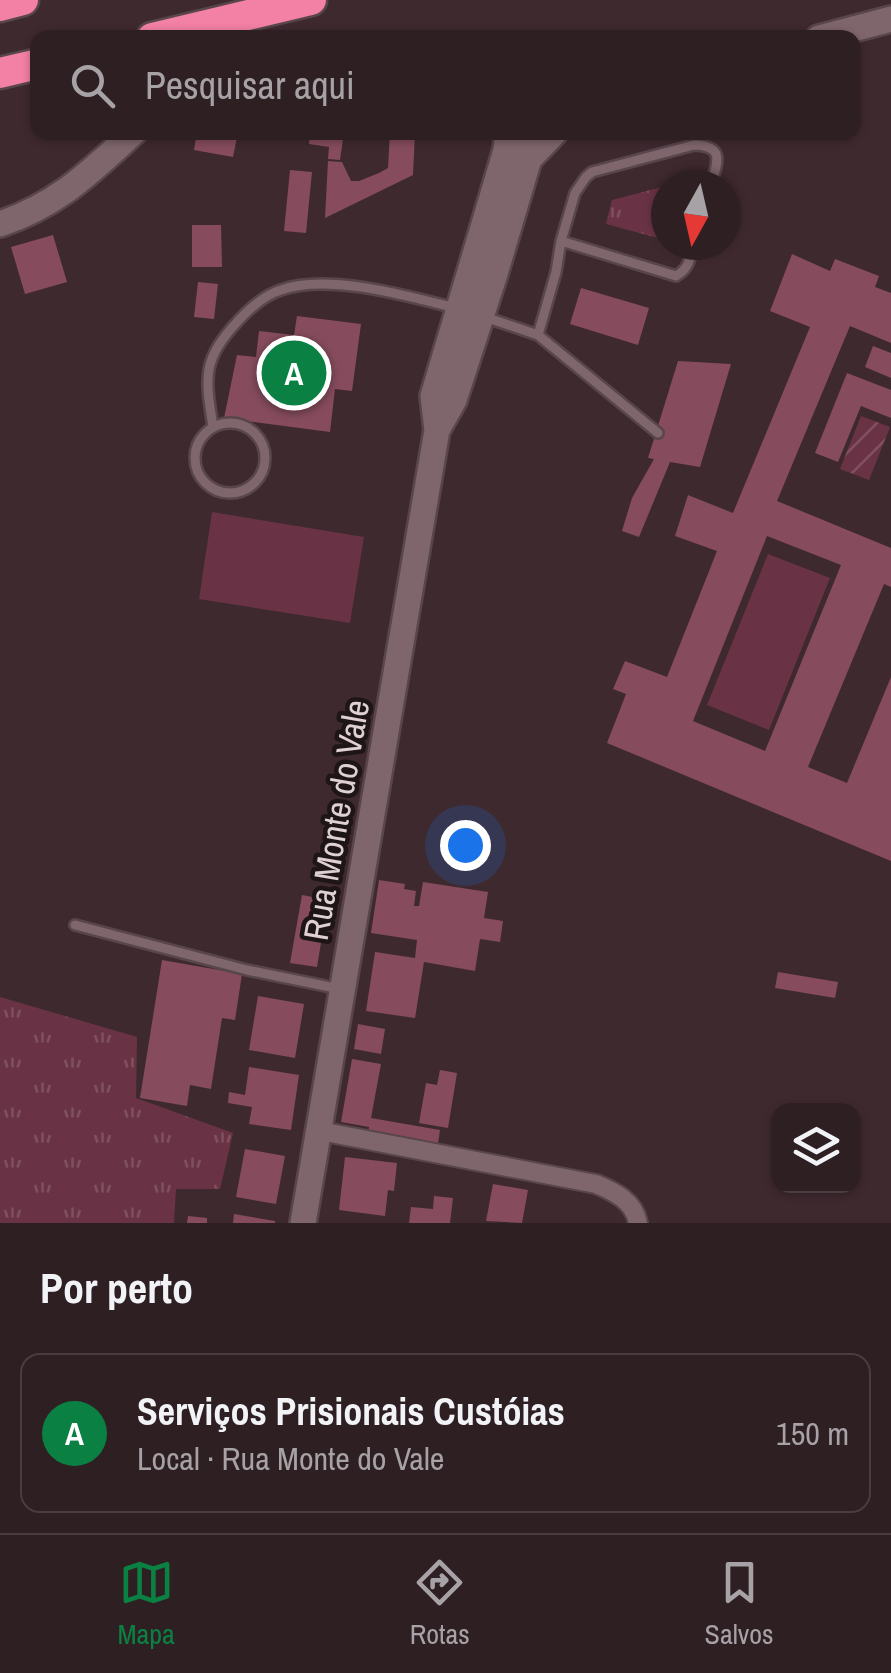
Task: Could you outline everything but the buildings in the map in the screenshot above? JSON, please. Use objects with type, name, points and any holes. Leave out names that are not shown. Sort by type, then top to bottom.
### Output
[{"type":"highway","points":[[0,6],[24,0]]},
{"type":"highway","points":[[185,30],[311,0]]},
{"type":"highway","points":[[0,73],[30,66]]},
{"type":"street","points":[[849,30],[891,19]]},
{"type":"street","points":[[0,224],[64,194],[125,140]]},
{"type":"street","name":"Rua Monte do Vale","points":[[303,1223],[437,430],[432,396],[469,312],[514,147]]},
{"type":"street","points":[[320,1131],[596,1184],[620,1194],[637,1215],[638,1223]]},
{"type":"lane","points":[[538,335],[575,193],[592,172],[694,145],[711,148],[717,154],[716,170]]},
{"type":"lane","points":[[561,241],[676,276],[684,272],[690,260]]},
{"type":"lane","points":[[213,427],[208,376],[211,355],[250,308],[277,290],[300,284],[404,294],[538,335],[658,433]]},
{"type":"lane","points":[[236,423],[256,434],[262,444],[264,466],[252,485],[242,491],[219,491],[208,485],[196,466],[195,455],[204,434],[213,427],[236,423]]},
{"type":"lane","points":[[75,926],[246,970],[343,990]]},
{"type":"green space","points":[[651,190],[651,236],[606,224],[612,200]]},
{"type":"green space","points":[[861,416],[890,427],[869,480],[840,469]]},
{"type":"green space","points":[[212,512],[364,537],[350,623],[199,599]]},
{"type":"green space","points":[[768,554],[830,578],[769,730],[707,705]]},
{"type":"green space","points":[[0,997],[137,1037],[136,1098],[233,1133],[220,1189],[176,1189],[174,1223],[0,1223]]},
{"type":"place","name":"Serviços Prisionais Custóias","points":[[294,373]]}]
